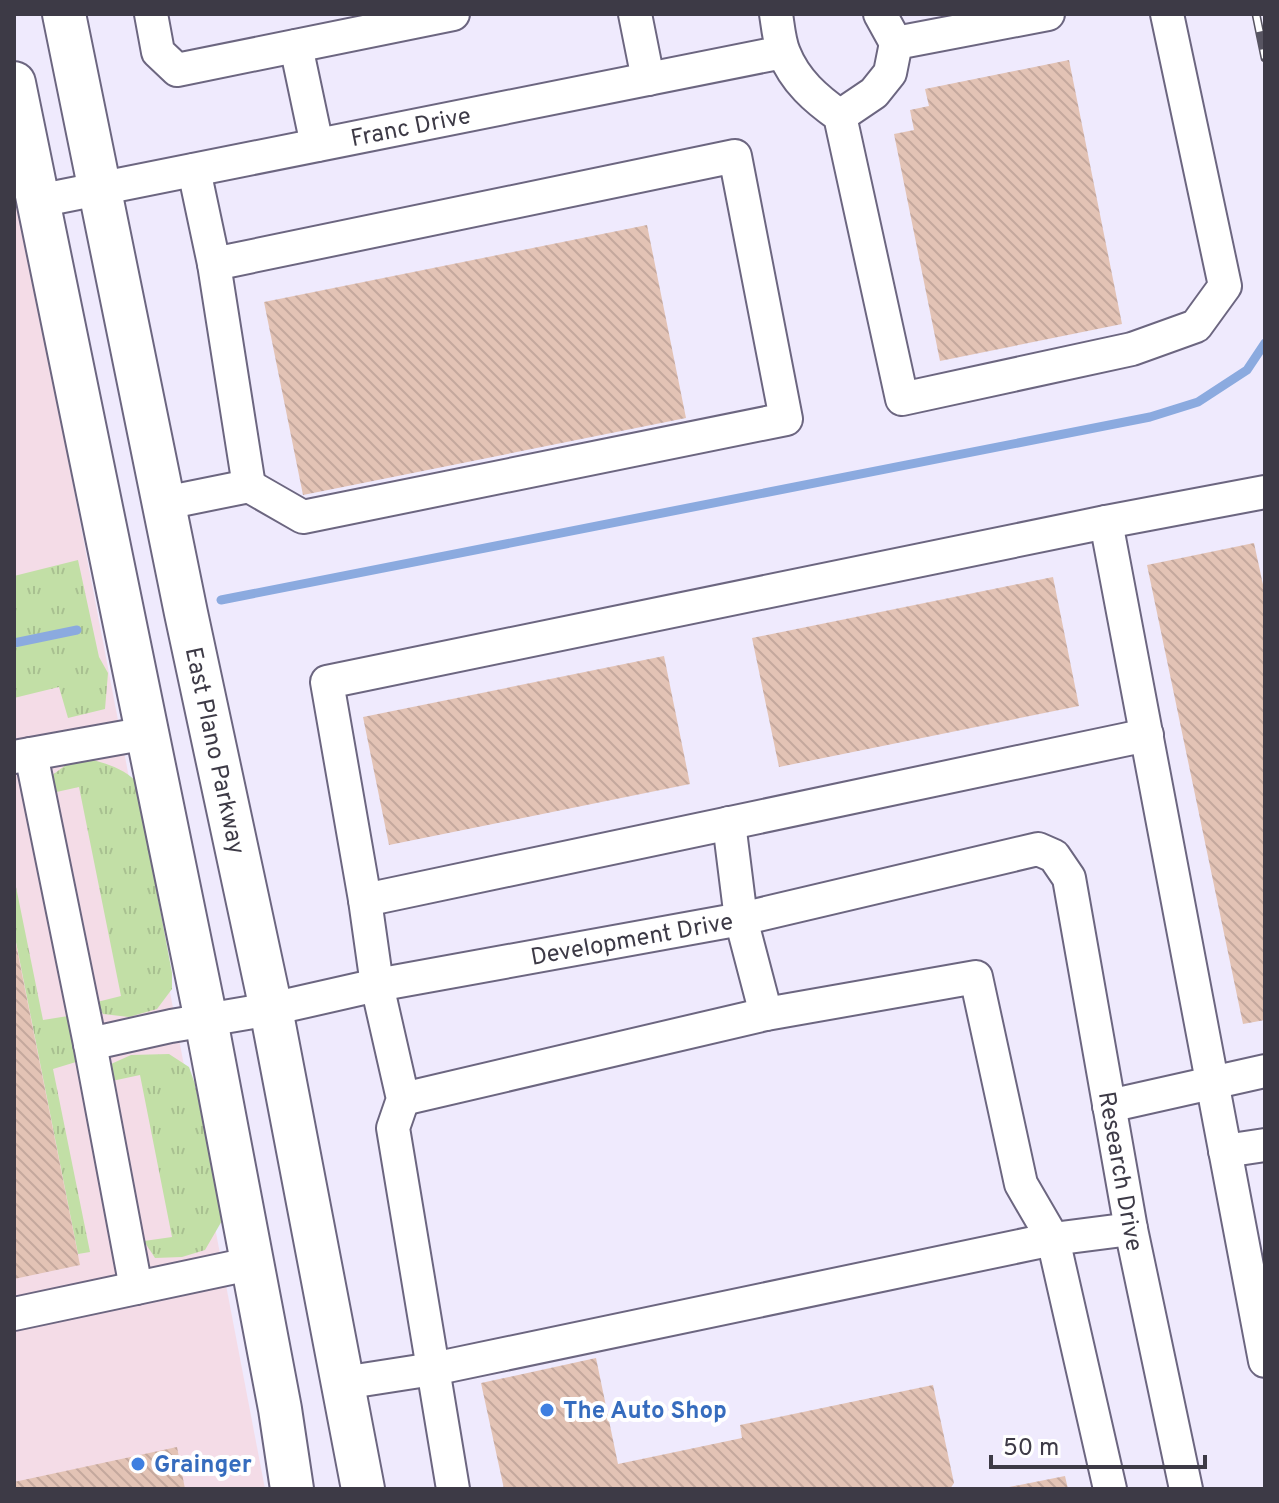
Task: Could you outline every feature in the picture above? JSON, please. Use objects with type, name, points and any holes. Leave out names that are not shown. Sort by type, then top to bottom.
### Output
[{"type":"main road","name":"East Plano Parkway","points":[[64,14],[186,613],[271,1009],[363,1489]]},
{"type":"main road","points":[[14,83],[206,1020],[254,1263],[292,1489]]},
{"type":"main road","points":[[125,626],[186,613]]},
{"type":"street","points":[[151,14],[158,52],[177,70],[453,14]]},
{"type":"street","points":[[635,14],[648,79]]},
{"type":"street","points":[[776,14],[783,52],[799,81],[818,101],[840,116],[902,399],[1132,349],[1196,326],[1225,286],[1167,14]]},
{"type":"street","points":[[840,116],[874,93],[890,73],[896,43],[880,14]]},
{"type":"street","points":[[896,43],[1048,14]]},
{"type":"street","points":[[296,46],[317,145]]},
{"type":"street","name":"Franc Drive","points":[[38,201],[783,52]]},
{"type":"street","points":[[165,503],[249,486],[303,517],[786,419],[735,156],[214,264]]},
{"type":"street","points":[[194,170],[214,264],[249,486]]},
{"type":"street","points":[[453,1489],[393,1128],[403,1099],[377,985],[327,682],[1265,492]]},
{"type":"street","points":[[1106,522],[1265,1361]]},
{"type":"street","points":[[136,1288],[90,1044],[22,756],[147,733]]},
{"type":"street","points":[[365,900],[1147,735]]},
{"type":"street","points":[[729,823],[741,919],[766,1014]]},
{"type":"street","name":"Development Drive","points":[[90,1044],[377,985],[741,919],[1038,849],[1054,856]]},
{"type":"street","name":"Research Drive","points":[[1054,856],[1069,878],[1131,1229],[1186,1489]]},
{"type":"street","points":[[403,1099],[766,1014],[976,977],[1021,1184],[1053,1239],[1110,1489]]},
{"type":"street","points":[[1109,1106],[1265,1071]]},
{"type":"street","points":[[1225,1151],[1265,1145]]},
{"type":"street","points":[[343,1383],[433,1369],[1053,1239],[1131,1229]]},
{"type":"street","points":[[14,1314],[254,1263]]},
{"type":"shaded area","points":[[14,193],[65,443],[265,1489],[14,1489]]},
{"type":"green space","points":[[78,560],[99,657],[108,673],[105,709],[68,718],[59,687],[14,698],[14,576]]},
{"type":"green space","points":[[88,759],[114,767],[136,781],[172,973],[172,989],[157,1009],[129,1017],[103,1014],[97,1002],[121,996],[79,787],[52,793],[51,776],[66,765]]},
{"type":"green space","points":[[14,877],[43,1020],[68,1016],[76,1062],[53,1069],[90,1252],[78,1254],[14,932]]},
{"type":"green space","points":[[169,1054],[189,1067],[195,1084],[223,1219],[205,1250],[182,1257],[155,1258],[144,1241],[172,1237],[140,1075],[112,1081],[111,1064],[131,1055]]},
{"type":"building","points":[[1069,60],[1122,324],[940,361],[894,134],[914,130],[910,110],[929,106],[925,89]]},
{"type":"building","points":[[647,225],[686,418],[303,495],[264,302]]},
{"type":"building","points":[[1254,543],[1265,594],[1265,1020],[1243,1024],[1147,565]]},
{"type":"building","points":[[1053,577],[1079,706],[779,767],[752,638]]},
{"type":"building","points":[[664,656],[690,784],[389,845],[363,717]]},
{"type":"building","points":[[14,940],[80,1265],[14,1279]]},
{"type":"building","points":[[596,1358],[618,1464],[742,1438],[740,1425],[933,1385],[954,1483],[950,1489],[504,1489],[481,1383]]},
{"type":"building","name":"Grainger","points":[[177,1447],[185,1489],[14,1489],[14,1482]]},
{"type":"building","points":[[1065,1476],[1068,1489],[1004,1489],[1004,1488]]},
{"type":"waterway","points":[[221,600],[1150,417],[1198,402],[1247,370],[1265,343]]},
{"type":"waterway","points":[[14,643],[77,630]]},
{"type":"railway","points":[[1256,14],[1265,58]]},
{"type":"place","name":"The Auto Shop","points":[[547,1410]]},
{"type":"place","name":"Grainger","points":[[138,1464]]}]
